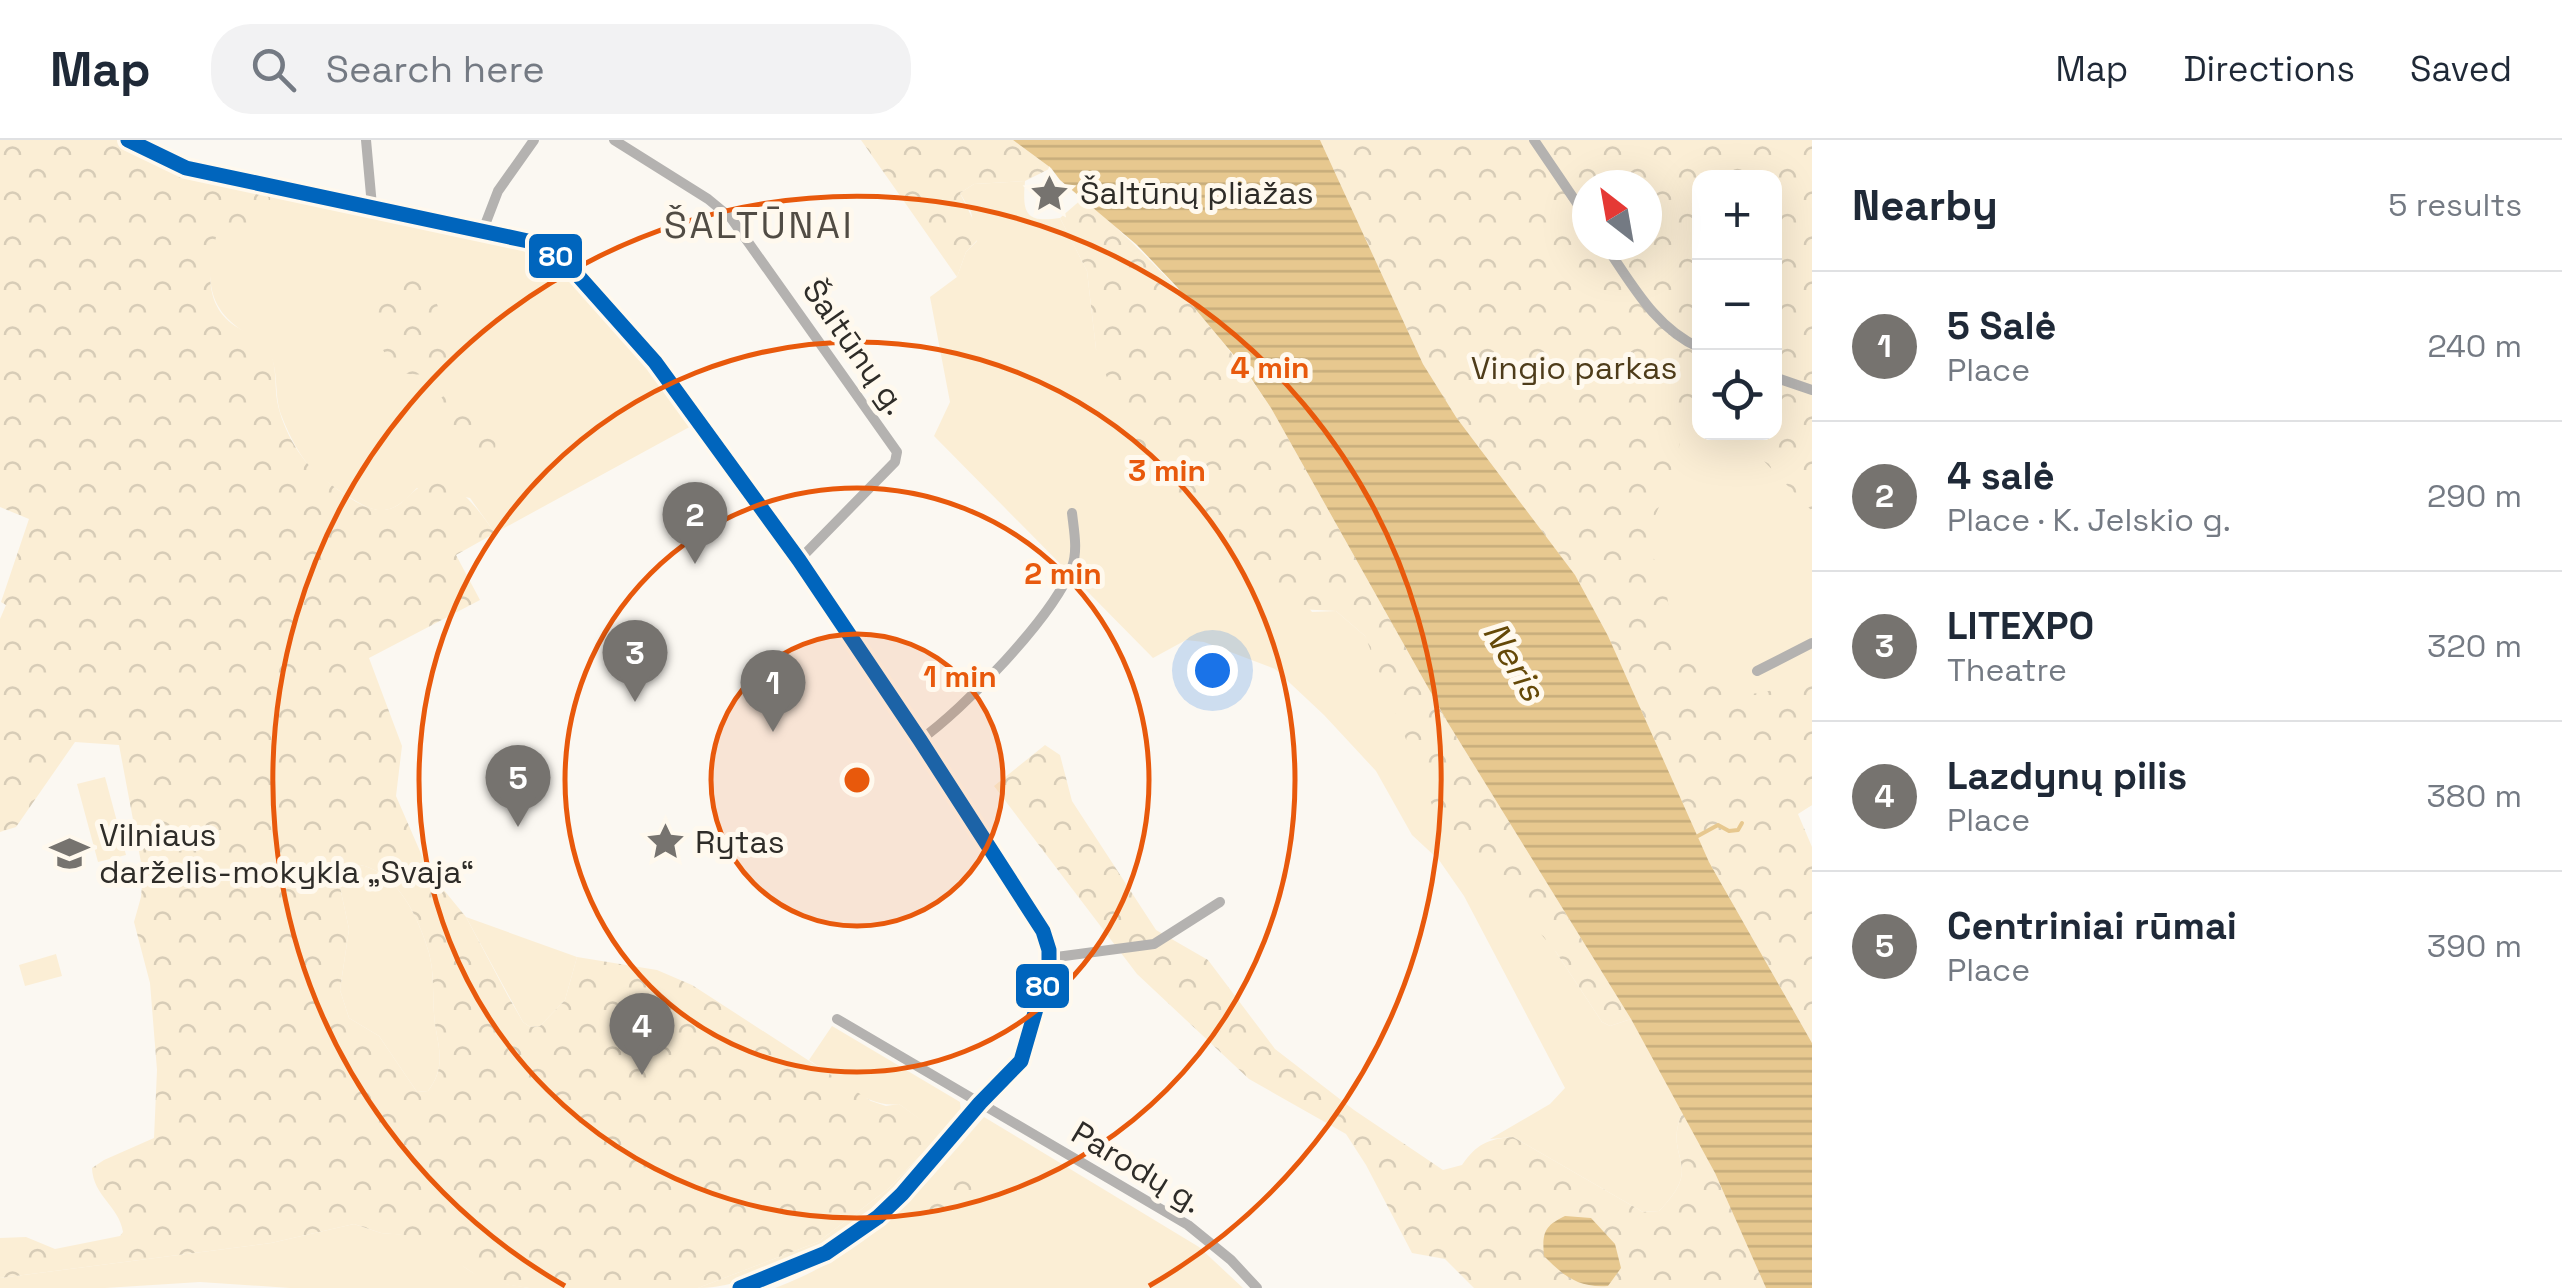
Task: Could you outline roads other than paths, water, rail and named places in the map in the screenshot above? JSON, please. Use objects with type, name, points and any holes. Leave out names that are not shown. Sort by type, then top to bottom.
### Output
[{"type":"street","points":[[128,140],[186,168],[302,196],[372,206],[528,241],[566,262],[654,362],[798,560],[1044,931],[1049,958],[1022,1061],[878,1217],[826,1253],[740,1288]]},
{"type":"street","points":[[366,140],[372,206]]},
{"type":"street","points":[[483,230],[498,191],[534,140]]},
{"type":"street","name":"Šaltūnų g.","points":[[614,140],[708,199],[731,218],[897,452],[895,462],[798,560]]},
{"type":"street","points":[[1534,140],[1572,196]]},
{"type":"street","points":[[1616,260],[1658,319],[1692,345]]},
{"type":"street","points":[[1782,380],[1812,390]]},
{"type":"street","points":[[920,740],[942,725],[973,694],[1055,597],[1072,568],[1076,550],[1072,514]]},
{"type":"street","points":[[1758,671],[1812,643]]},
{"type":"street","points":[[1049,958],[1154,944],[1220,902]]},
{"type":"street","name":"Parodų g.","points":[[837,1019],[1188,1225],[1258,1288]]},
{"type":"water","name":"Neris","points":[[1013,140],[1320,140],[1423,364],[1456,417],[1575,575],[1608,636],[1709,862],[1812,1043],[1812,1288],[1766,1288],[1715,1173],[1631,1019],[1448,723],[1271,408],[1242,365],[1137,245],[1051,168]]},
{"type":"water","points":[[1565,1216],[1591,1218],[1615,1244],[1621,1268],[1608,1286],[1572,1279],[1544,1256],[1546,1231]]},
{"type":"waterway","points":[[1696,837],[1718,825],[1729,831],[1738,830],[1742,823]]},
{"type":"place","name":"Šaltūnų pliažas","points":[[1050,193]]},
{"type":"place","name":"4 salė","points":[[695,564]]},
{"type":"place","name":"LITEXPO","points":[[635,702]]},
{"type":"place","name":"5 Salė","points":[[773,732]]},
{"type":"place","name":"Centriniai rūmai","points":[[518,827]]},
{"type":"place","name":"Rytas","points":[[665,842]]},
{"type":"place","name":"Vilniaus darželis-mokykla „Svaja“","points":[[69,853]]},
{"type":"place","name":"Lazdynų pilis","points":[[642,1075]]},
{"type":"district","name":"ŠALTŪNAI","points":[[759,225]]},
{"type":"park label","name":"Vingio parkas","points":[[1574,368]]}]
